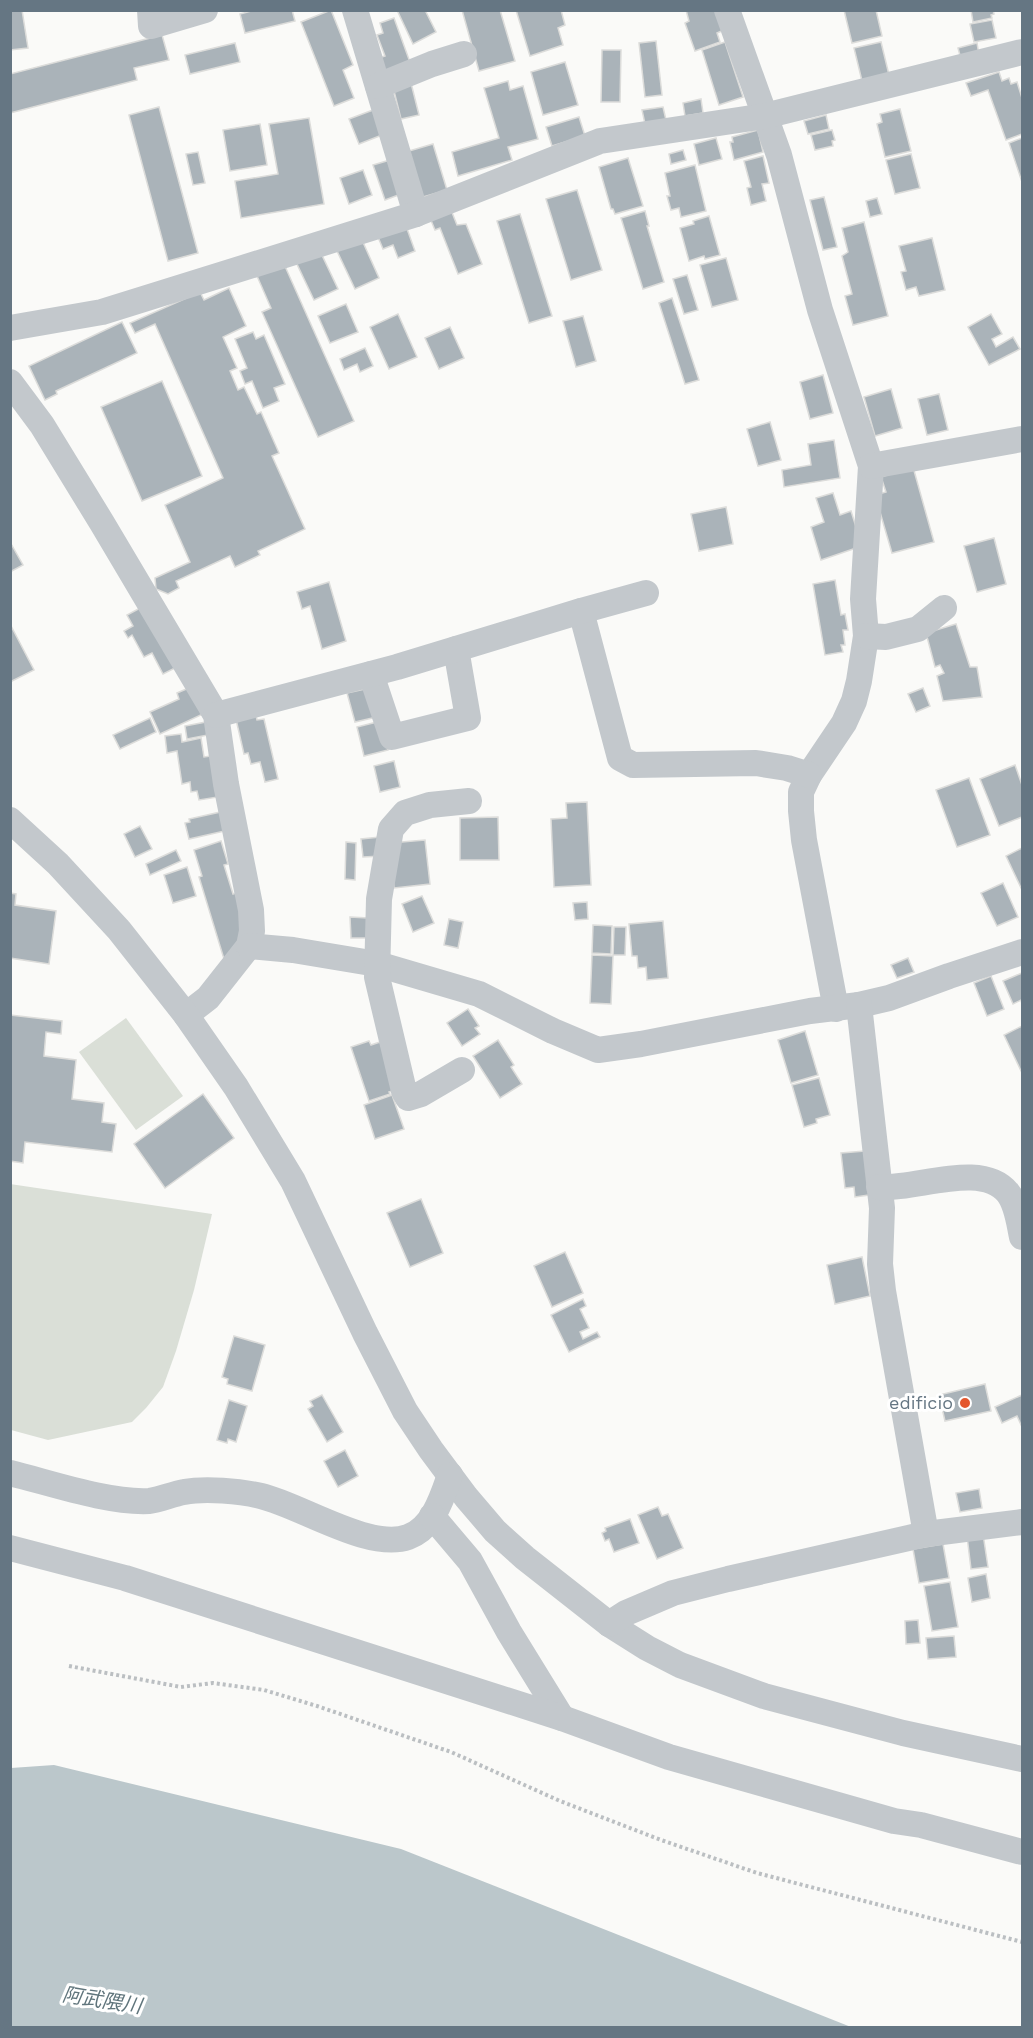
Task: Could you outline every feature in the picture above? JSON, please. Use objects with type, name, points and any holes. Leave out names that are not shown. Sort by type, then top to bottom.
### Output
[{"type":"street","points":[[150,10],[151,26],[205,10]]},
{"type":"street","points":[[355,10],[416,214]]},
{"type":"street","points":[[727,10],[779,155],[820,310],[871,466],[863,599],[866,636],[854,701],[844,723],[809,775],[801,792],[801,811],[804,840],[848,1007],[882,1208],[880,1264],[883,1290],[926,1534]]},
{"type":"street","points":[[10,328],[102,312],[416,214],[600,141],[765,116],[1023,52]]},
{"type":"street","points":[[378,86],[464,54]]},
{"type":"street","points":[[10,382],[42,425],[216,715],[226,784],[251,910],[252,931],[249,946],[208,998],[186,1015]]},
{"type":"street","points":[[871,466],[1023,439]]},
{"type":"street","points":[[216,715],[371,674],[581,610],[646,593]]},
{"type":"street","points":[[866,636],[886,637],[918,629],[944,608]]},
{"type":"street","points":[[581,610],[620,758],[633,765],[756,763],[787,768],[809,775]]},
{"type":"street","points":[[371,674],[392,737],[468,718],[456,649]]},
{"type":"street","points":[[462,1070],[422,1095],[408,1098],[404,1091],[377,977],[377,964],[379,899],[391,829],[405,813],[430,805],[469,801]]},
{"type":"street","points":[[10,820],[58,864],[119,930],[186,1015],[264,1131],[293,1181],[365,1333],[405,1411],[450,1475],[495,1531],[525,1558],[609,1624],[680,1665],[764,1696],[903,1733],[1023,1760]]},
{"type":"street","points":[[249,946],[293,950],[377,964],[479,994],[553,1031],[598,1050],[889,998],[1023,952]]},
{"type":"street","points":[[879,1187],[894,1188],[966,1177],[987,1179],[1008,1193],[1023,1237]]},
{"type":"street","points":[[10,1473],[104,1497],[149,1501],[185,1492],[212,1491],[261,1496],[351,1531],[385,1540],[408,1537],[426,1525],[439,1504],[450,1475]]},
{"type":"street","points":[[432,1516],[470,1561],[562,1718]]},
{"type":"street","points":[[609,1624],[626,1613],[673,1593],[926,1534],[1023,1522]]},
{"type":"street","points":[[10,1548],[125,1578],[562,1718],[680,1760],[894,1821],[921,1825],[1023,1852]]},
{"type":"path","points":[[69,1666],[181,1687],[213,1683],[264,1690],[451,1752],[560,1801],[757,1874],[1023,1942]]},
{"type":"shaded area","points":[[126,1018],[183,1096],[136,1130],[79,1052]]},
{"type":"shaded area","points":[[10,1184],[212,1214],[194,1290],[163,1387],[132,1422],[48,1440],[11,1430]]},
{"type":"water","name":"阿武隈川","points":[[54,1765],[401,1849],[851,2027],[11,2027],[11,1768]]},
{"type":"building","points":[[10,10],[22,10],[28,48],[10,50]]},
{"type":"building","points":[[255,10],[292,10],[295,21],[245,33],[240,14]]},
{"type":"building","points":[[331,10],[353,65],[343,70],[354,98],[334,106],[301,22]]},
{"type":"building","points":[[397,10],[425,10],[436,32],[413,44]]},
{"type":"building","points":[[462,10],[500,10],[515,61],[479,71]]},
{"type":"building","points":[[516,10],[561,10],[565,25],[558,28],[563,45],[530,56]]},
{"type":"building","points":[[686,10],[717,10],[724,30],[717,33],[720,42],[695,51],[685,23],[689,21]]},
{"type":"building","points":[[844,10],[876,10],[882,36],[852,43]]},
{"type":"building","points":[[971,10],[993,10],[994,14],[991,15],[992,18],[973,22]]},
{"type":"building","points":[[394,18],[411,65],[381,76],[375,59],[385,56],[377,35],[383,33],[380,23]]},
{"type":"building","points":[[992,20],[996,38],[974,42],[970,24]]},
{"type":"building","points":[[162,35],[169,60],[134,68],[137,80],[10,113],[10,74]]},
{"type":"building","points":[[656,41],[662,95],[645,97],[639,43]]},
{"type":"building","points":[[725,42],[743,97],[719,105],[702,50]]},
{"type":"building","points":[[881,42],[890,79],[863,85],[854,48]]},
{"type":"building","points":[[235,43],[240,62],[190,74],[185,55]]},
{"type":"building","points":[[977,43],[979,55],[961,59],[958,48]]},
{"type":"building","points":[[602,50],[621,50],[620,102],[601,102]]},
{"type":"building","points":[[565,62],[578,105],[543,115],[531,72]]},
{"type":"building","points":[[999,72],[1002,81],[1009,78],[1011,84],[1017,82],[1022,98],[1022,134],[1006,140],[988,90],[971,96],[966,83]]},
{"type":"building","points":[[508,81],[510,90],[523,86],[538,139],[508,147],[512,160],[458,176],[452,152],[499,138],[484,88]]},
{"type":"building","points":[[411,83],[419,115],[401,119],[393,87]]},
{"type":"building","points":[[701,99],[703,113],[685,116],[683,103]]},
{"type":"building","points":[[159,107],[198,253],[168,261],[129,115]]},
{"type":"building","points":[[663,107],[666,120],[645,124],[642,110]]},
{"type":"building","points":[[900,109],[911,151],[885,157],[877,124],[882,122],[880,114]]},
{"type":"building","points":[[373,110],[382,135],[359,144],[349,119]]},
{"type":"building","points":[[826,115],[829,129],[808,134],[804,121]]},
{"type":"building","points":[[579,117],[585,136],[552,146],[546,127]]},
{"type":"building","points":[[309,118],[324,204],[241,218],[235,181],[278,174],[269,124]]},
{"type":"building","points":[[260,124],[267,165],[230,171],[223,130]]},
{"type":"building","points":[[758,130],[763,152],[734,160],[730,142],[733,142],[732,137]]},
{"type":"building","points":[[832,130],[835,140],[832,141],[833,146],[815,150],[811,135]]},
{"type":"building","points":[[716,138],[722,159],[699,165],[694,144]]},
{"type":"building","points":[[1022,138],[1022,182],[1009,143]]},
{"type":"building","points":[[433,144],[447,190],[423,197],[409,151]]},
{"type":"building","points":[[683,150],[686,160],[671,164],[669,154]]},
{"type":"building","points":[[198,152],[205,183],[193,185],[186,154]]},
{"type":"building","points":[[911,154],[920,188],[895,194],[886,160]]},
{"type":"building","points":[[763,156],[769,183],[762,184],[766,201],[751,205],[747,188],[751,187],[744,161]]},
{"type":"building","points":[[628,158],[643,206],[615,214],[611,209],[599,167]]},
{"type":"building","points":[[390,160],[401,194],[385,200],[373,165]]},
{"type":"building","points":[[695,165],[706,211],[681,217],[679,208],[671,210],[665,173]]},
{"type":"building","points":[[363,170],[372,195],[349,204],[340,178]]},
{"type":"building","points":[[577,190],[602,270],[571,280],[546,199]]},
{"type":"building","points":[[824,197],[837,247],[823,250],[810,200]]},
{"type":"building","points":[[877,198],[882,214],[870,217],[866,201]]},
{"type":"building","points":[[451,210],[457,225],[466,224],[482,264],[458,274],[440,228],[435,230],[430,218]]},
{"type":"building","points":[[645,211],[649,226],[647,226],[664,282],[643,289],[621,218]]},
{"type":"building","points":[[520,214],[552,316],[529,323],[497,221]]},
{"type":"building","points":[[709,216],[720,255],[705,259],[704,256],[689,261],[680,228]]},
{"type":"building","points":[[864,222],[888,316],[853,325],[845,296],[852,294],[842,256],[848,252],[842,228]]},
{"type":"building","points":[[406,226],[415,251],[398,258],[393,245],[383,249],[378,237]]},
{"type":"building","points":[[932,238],[945,290],[919,296],[916,287],[906,290],[901,272],[906,271],[899,246]]},
{"type":"building","points":[[362,240],[379,278],[355,289],[337,251]]},
{"type":"building","points":[[320,251],[338,289],[314,300],[296,262]]},
{"type":"building","points":[[726,258],[738,300],[712,307],[700,265]]},
{"type":"building","points":[[284,264],[354,421],[318,437],[262,312],[271,308],[257,276]]},
{"type":"building","points":[[687,275],[698,310],[684,314],[673,279]]},
{"type":"building","points":[[229,288],[246,326],[223,337],[237,368],[230,371],[238,390],[244,387],[257,414],[261,412],[279,453],[272,456],[305,529],[258,551],[260,555],[235,567],[230,556],[176,581],[179,588],[168,594],[156,589],[155,578],[190,562],[165,505],[223,478],[155,324],[135,333],[130,323],[200,292],[204,300]]},
{"type":"building","points":[[672,298],[699,380],[685,384],[659,303]]},
{"type":"building","points":[[346,304],[358,332],[330,343],[318,316]]},
{"type":"building","points":[[398,314],[417,357],[389,369],[370,327]]},
{"type":"building","points":[[991,314],[1002,334],[992,339],[996,347],[1013,337],[1020,349],[989,365],[968,327]]},
{"type":"building","points":[[583,316],[596,361],[576,367],[563,321]]},
{"type":"building","points":[[122,322],[137,353],[56,391],[57,394],[45,400],[29,366]]},
{"type":"building","points":[[450,327],[464,358],[439,369],[425,338]]},
{"type":"building","points":[[253,332],[256,339],[264,335],[285,384],[274,388],[279,401],[263,408],[252,381],[245,384],[240,371],[247,368],[235,339]]},
{"type":"building","points":[[365,348],[373,366],[360,372],[357,364],[344,370],[340,359]]},
{"type":"building","points":[[823,375],[833,413],[810,419],[800,382]]},
{"type":"building","points":[[162,381],[202,476],[142,501],[101,407]]},
{"type":"building","points":[[891,389],[902,428],[875,436],[864,397]]},
{"type":"building","points":[[939,394],[948,430],[927,435],[918,399]]},
{"type":"building","points":[[770,422],[781,460],[758,466],[747,429]]},
{"type":"building","points":[[834,440],[840,478],[784,487],[782,470],[811,465],[808,444]]},
{"type":"building","points":[[913,467],[934,542],[892,553],[875,495],[886,492],[881,477]]},
{"type":"building","points":[[833,493],[840,515],[851,511],[862,546],[821,560],[811,527],[824,522],[816,498]]},
{"type":"building","points":[[726,507],[733,544],[699,551],[691,514]]},
{"type":"building","points":[[994,538],[1006,584],[977,592],[964,546]]},
{"type":"building","points":[[10,542],[23,565],[10,572]]},
{"type":"building","points":[[835,580],[841,615],[845,614],[848,630],[843,630],[845,645],[841,645],[843,652],[825,655],[813,584]]},
{"type":"building","points":[[329,582],[346,641],[322,649],[310,606],[302,609],[297,592]]},
{"type":"building","points":[[142,607],[177,667],[163,674],[152,653],[144,657],[132,635],[128,638],[124,631],[133,626],[127,615]]},
{"type":"building","points":[[10,624],[34,670],[10,682]]},
{"type":"building","points":[[956,624],[970,667],[977,667],[982,697],[943,701],[937,676],[944,673],[940,665],[935,667],[926,633]]},
{"type":"building","points":[[191,687],[203,714],[160,734],[150,712],[179,699],[177,693]]},
{"type":"building","points":[[374,687],[381,716],[355,722],[347,693]]},
{"type":"building","points":[[923,688],[930,706],[916,712],[908,694]]},
{"type":"building","points":[[255,711],[257,720],[264,719],[278,779],[265,782],[260,762],[251,764],[248,753],[244,754],[235,715]]},
{"type":"building","points":[[150,718],[156,732],[120,749],[113,735]]},
{"type":"building","points":[[381,721],[388,750],[364,756],[357,727]]},
{"type":"building","points":[[206,722],[208,735],[187,739],[185,726]]},
{"type":"building","points":[[181,734],[182,742],[201,738],[204,757],[211,756],[218,797],[199,800],[197,791],[191,792],[190,782],[182,784],[177,751],[167,753],[165,736]]},
{"type":"building","points":[[394,761],[400,787],[380,792],[374,766]]},
{"type":"building","points":[[1015,765],[1022,785],[1022,817],[999,826],[980,779]]},
{"type":"building","points":[[969,778],[990,835],[957,847],[936,790]]},
{"type":"building","points":[[587,802],[591,885],[554,887],[551,819],[567,818],[566,803]]},
{"type":"building","points":[[225,811],[229,830],[189,839],[185,823],[190,822],[189,819]]},
{"type":"building","points":[[498,817],[499,860],[460,860],[460,818]]},
{"type":"building","points":[[140,826],[152,849],[135,857],[124,834]]},
{"type":"building","points":[[380,837],[382,856],[363,857],[361,839]]},
{"type":"building","points":[[425,840],[430,884],[394,888],[390,843]]},
{"type":"building","points":[[221,841],[228,864],[224,865],[248,929],[224,959],[199,877],[202,876],[194,850]]},
{"type":"building","points":[[346,842],[356,843],[355,880],[345,879]]},
{"type":"building","points":[[1022,848],[1022,890],[1006,856]]},
{"type":"building","points":[[176,850],[181,861],[150,875],[146,864]]},
{"type":"building","points":[[187,867],[196,896],[173,903],[164,875]]},
{"type":"building","points":[[1003,883],[1018,917],[997,926],[981,893]]},
{"type":"building","points":[[10,893],[16,894],[15,905],[56,911],[49,964],[10,958]]},
{"type":"building","points":[[422,896],[434,923],[413,932],[402,904]]},
{"type":"building","points":[[587,902],[588,919],[575,920],[573,903]]},
{"type":"building","points":[[350,917],[368,918],[368,938],[351,938]]},
{"type":"building","points":[[449,919],[463,922],[458,948],[444,945]]},
{"type":"building","points":[[663,921],[668,978],[647,980],[646,967],[638,968],[637,956],[632,956],[629,924]]},
{"type":"building","points":[[593,925],[612,926],[611,954],[592,953]]},
{"type":"building","points":[[614,927],[626,927],[625,955],[613,955]]},
{"type":"building","points":[[592,955],[613,956],[611,1004],[590,1003]]},
{"type":"building","points":[[908,958],[914,972],[897,978],[891,965]]},
{"type":"building","points":[[1022,973],[1022,1004],[1021,1000],[1013,1004],[1003,981]]},
{"type":"building","points":[[991,976],[1004,1009],[987,1016],[974,983]]},
{"type":"building","points":[[468,1009],[479,1026],[475,1028],[480,1034],[462,1046],[447,1023]]},
{"type":"building","points":[[10,1015],[62,1021],[61,1034],[46,1032],[44,1056],[76,1060],[72,1099],[104,1103],[102,1122],[116,1124],[112,1152],[25,1142],[23,1163],[10,1161]]},
{"type":"building","points":[[1022,1026],[1022,1073],[1004,1035]]},
{"type":"building","points":[[805,1031],[818,1075],[791,1083],[778,1040]]},
{"type":"building","points":[[498,1040],[514,1065],[511,1067],[522,1084],[500,1098],[473,1056]]},
{"type":"building","points":[[369,1041],[371,1045],[380,1042],[396,1090],[369,1101],[351,1047]]},
{"type":"building","points":[[819,1078],[830,1115],[816,1119],[817,1123],[804,1127],[792,1085]]},
{"type":"building","points":[[203,1094],[234,1138],[165,1188],[134,1144]]},
{"type":"building","points":[[392,1095],[404,1129],[375,1139],[364,1105]]},
{"type":"building","points":[[865,1151],[869,1195],[855,1197],[854,1187],[845,1188],[841,1153]]},
{"type":"building","points":[[421,1199],[443,1253],[410,1267],[387,1213]]},
{"type":"building","points":[[565,1252],[583,1293],[552,1307],[534,1266]]},
{"type":"building","points":[[862,1257],[870,1296],[835,1304],[827,1265]]},
{"type":"building","points":[[583,1299],[586,1306],[580,1309],[589,1328],[580,1332],[583,1339],[597,1332],[600,1337],[569,1352],[551,1315]]},
{"type":"building","points":[[234,1336],[265,1345],[252,1391],[227,1384],[228,1379],[222,1377]]},
{"type":"building","name":"edificio","points":[[985,1384],[991,1411],[945,1421],[939,1395]]},
{"type":"building","points":[[322,1395],[343,1432],[327,1442],[308,1409],[313,1406],[310,1401]]},
{"type":"building","points":[[1022,1395],[1022,1427],[1017,1416],[1002,1423],[995,1407]]},
{"type":"building","points":[[229,1400],[247,1406],[236,1442],[228,1439],[227,1443],[217,1440]]},
{"type":"building","points":[[345,1450],[358,1476],[338,1487],[324,1461]]},
{"type":"building","points":[[979,1489],[982,1508],[960,1512],[956,1493]]},
{"type":"building","points":[[658,1507],[662,1516],[668,1514],[683,1548],[657,1559],[638,1515]]},
{"type":"building","points":[[630,1519],[639,1543],[614,1552],[609,1539],[605,1541],[602,1533],[606,1531],[605,1528]]},
{"type":"building","points":[[983,1534],[988,1567],[971,1569],[967,1536]]},
{"type":"building","points":[[943,1544],[949,1578],[919,1583],[913,1549]]},
{"type":"building","points":[[986,1574],[990,1598],[972,1602],[968,1578]]},
{"type":"building","points":[[950,1582],[958,1627],[932,1631],[924,1586]]},
{"type":"building","points":[[918,1620],[920,1643],[906,1644],[905,1621]]},
{"type":"building","points":[[954,1636],[956,1657],[928,1659],[926,1638]]},
{"type":"place","name":"edificio","points":[[965,1403]]}]
